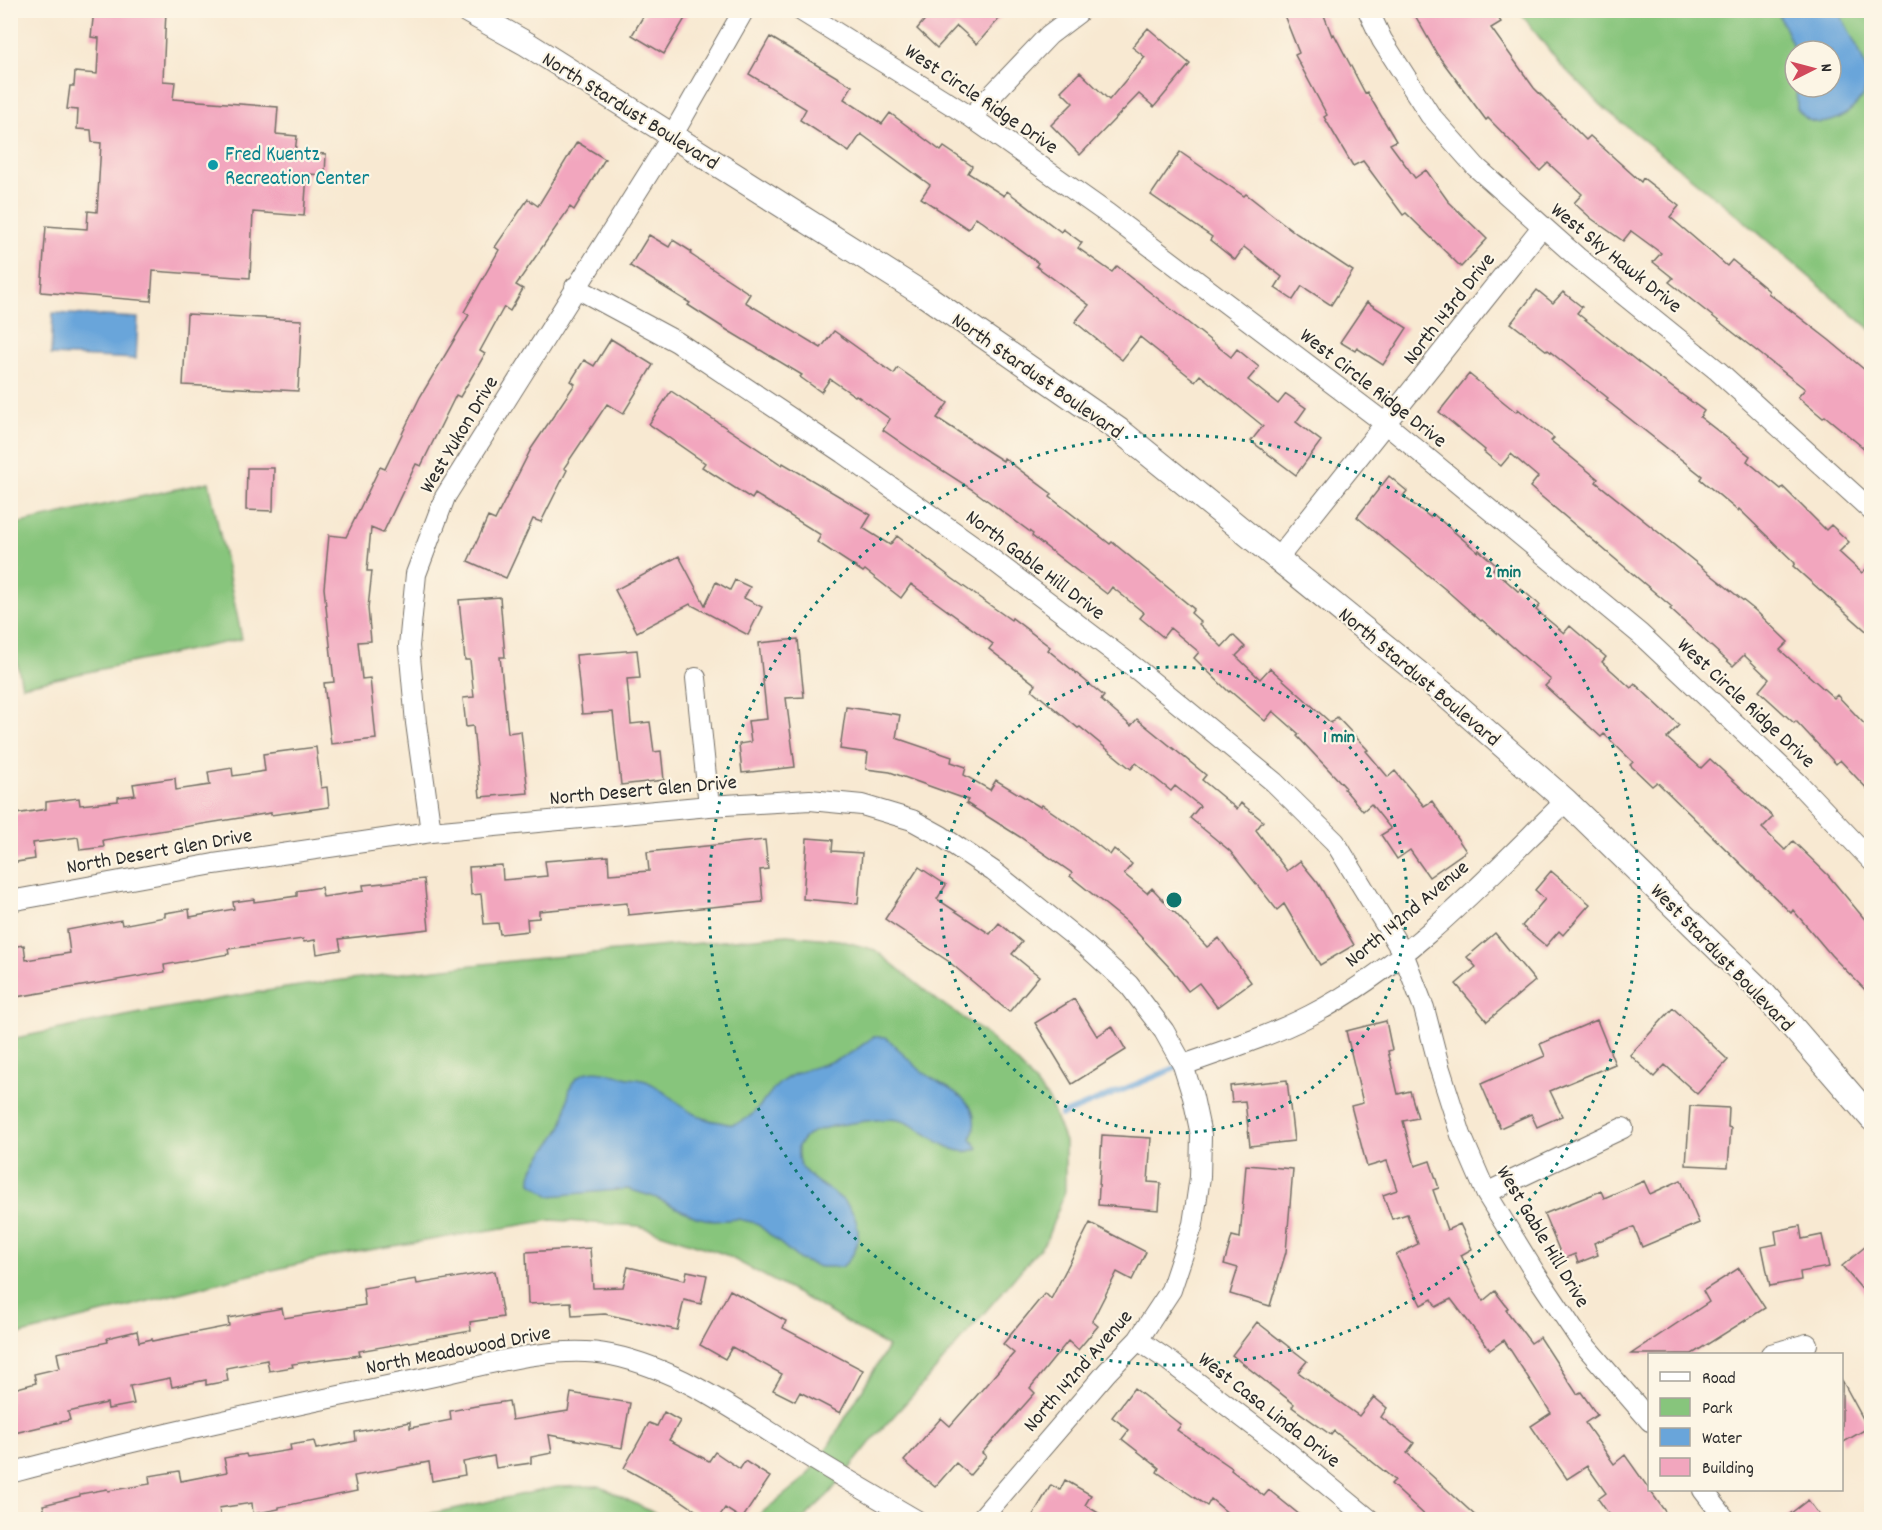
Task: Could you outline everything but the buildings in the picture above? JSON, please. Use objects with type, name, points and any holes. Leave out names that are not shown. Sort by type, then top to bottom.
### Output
[{"type":"street","name":"North Stardust Boulevard","points":[[466,10],[527,44],[926,296],[1119,430],[1443,693],[1566,801]]},
{"type":"street","name":"West Yukon Drive","points":[[431,832],[416,723],[409,646],[416,574],[446,497],[575,287],[672,136],[744,10]]},
{"type":"street","name":"West Circle Ridge Drive","points":[[800,10],[971,117],[1108,214],[1386,424],[1640,634],[1797,782],[1872,861]]},
{"type":"street","name":"West Sky Hawk Drive","points":[[1368,10],[1382,40],[1430,115],[1476,167],[1542,227],[1718,371],[1872,511]]},
{"type":"street","points":[[971,117],[1049,35],[1078,13]]},
{"type":"street","name":"North 143rd Drive","points":[[1278,558],[1542,227]]},
{"type":"street","name":"North Gable Hill Drive","points":[[575,287],[677,342],[843,453],[985,554],[1139,670],[1274,782],[1335,842],[1403,953]]},
{"type":"street","points":[[696,678],[709,806]]},
{"type":"street","name":"North Desert Glen Drive","points":[[10,901],[214,864],[431,832],[709,806],[810,800],[862,805],[912,820],[941,836],[993,871],[1129,985],[1164,1031],[1183,1065]]},
{"type":"street","name":"North 142nd Avenue","points":[[980,1520],[1107,1372],[1138,1340],[1171,1290],[1193,1224],[1200,1178],[1201,1135],[1183,1065],[1272,1033],[1312,1014],[1361,985],[1445,917],[1566,801]]},
{"type":"street","name":"West Stardust Boulevard","points":[[1566,801],[1763,993],[1872,1119]]},
{"type":"street","name":"West Gable Hill Drive","points":[[1403,953],[1425,1008],[1439,1066],[1461,1135],[1486,1193],[1535,1273],[1581,1341],[1648,1419]]},
{"type":"street","points":[[1486,1193],[1623,1128]]},
{"type":"street","name":"West Casa Linda Drive","points":[[1138,1340],[1279,1444],[1370,1520]]},
{"type":"street","points":[[1776,1353],[1807,1344]]},
{"type":"street","name":"North Meadowood Drive","points":[[10,1473],[80,1454],[392,1385],[528,1357],[569,1352],[610,1355],[656,1368],[715,1398],[835,1473],[916,1520]]},
{"type":"street","points":[[1704,1491],[1726,1520]]},
{"type":"green space","points":[[1519,11],[1870,11],[1872,14],[1871,330],[1735,213],[1605,109],[1559,63]]},
{"type":"green space","points":[[209,482],[242,639],[22,686],[11,633],[11,525]]},
{"type":"green space","points":[[787,935],[839,940],[875,950],[937,1000],[982,1031],[1019,1064],[1049,1100],[1065,1142],[1065,1191],[1046,1241],[874,1438],[829,1494],[803,1519],[754,1519],[805,1478],[829,1445],[888,1347],[809,1300],[724,1254],[639,1226],[551,1220],[333,1256],[229,1280],[11,1337],[11,1039],[214,1000],[336,981]]},
{"type":"green space","points":[[599,1486],[663,1519],[406,1519],[557,1487]]},
{"type":"water","points":[[1777,11],[1839,11],[1859,51],[1867,75],[1867,85],[1863,94],[1850,111],[1830,121],[1820,123],[1805,118],[1797,109],[1797,99],[1843,99],[1843,39],[1790,39]]},
{"type":"water","points":[[53,313],[138,318],[136,359],[51,355]]},
{"type":"water","points":[[873,1037],[886,1037],[913,1064],[954,1091],[969,1105],[974,1125],[971,1139],[978,1148],[958,1151],[947,1147],[908,1123],[891,1119],[840,1125],[807,1135],[798,1146],[800,1164],[815,1180],[842,1199],[855,1217],[858,1230],[857,1246],[853,1255],[842,1267],[820,1267],[800,1260],[756,1223],[738,1219],[714,1221],[696,1217],[654,1197],[628,1189],[550,1196],[531,1183],[534,1168],[562,1125],[571,1085],[585,1073],[607,1072],[645,1081],[690,1112],[709,1120],[731,1124],[748,1118],[774,1088],[787,1078],[843,1057]]},
{"type":"waterway","points":[[1062,1115],[1180,1066]]},
{"type":"place","name":"Fred Kuentz Recreation Center","points":[[213,165]]}]
